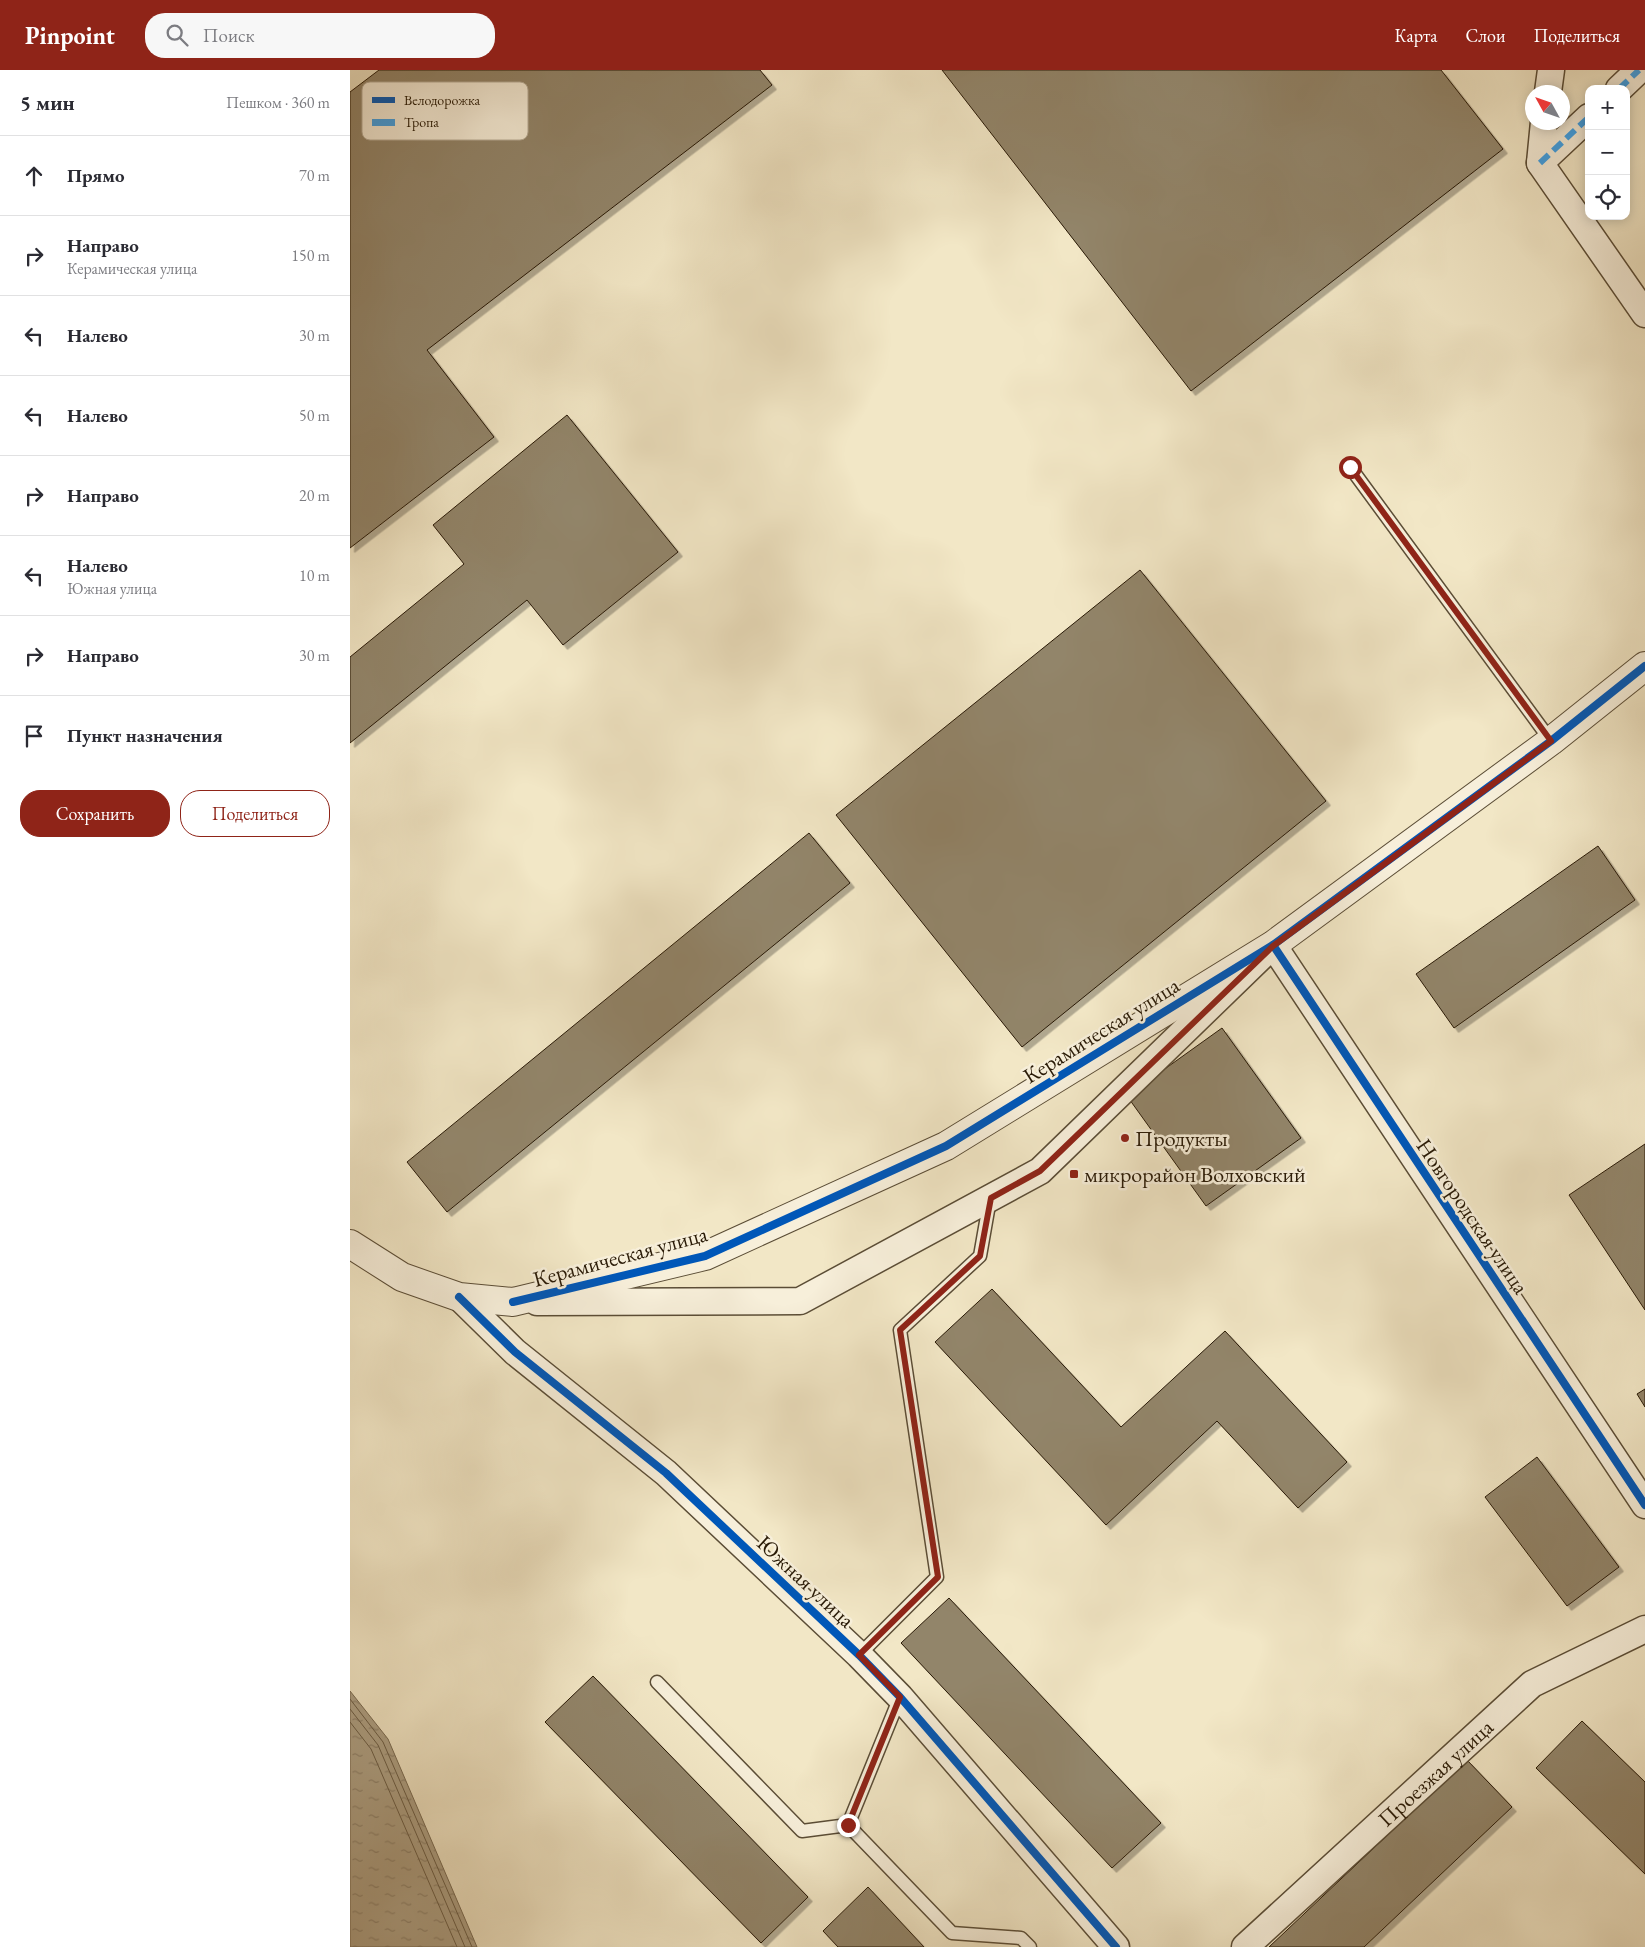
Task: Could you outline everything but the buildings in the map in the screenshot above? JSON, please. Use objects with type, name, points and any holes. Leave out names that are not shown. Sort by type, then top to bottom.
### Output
[{"type":"street","points":[[1549,85],[1551,70]]},
{"type":"street","points":[[1623,85],[1639,70]]},
{"type":"street","points":[[1540,163],[1585,121]]},
{"type":"street","points":[[1543,130],[1540,163],[1645,314]]},
{"type":"street","name":"Керамическая улица","points":[[512,1302],[705,1256],[946,1146],[1273,946],[1551,741],[1645,666]]},
{"type":"street","name":"Керамическая улица","points":[[512,1302],[800,1301],[1040,1171],[1273,946]]},
{"type":"street","name":"Новгородская улица","points":[[1273,946],[1645,1505]]},
{"type":"street","points":[[350,1244],[402,1277],[459,1297],[512,1302]]},
{"type":"street","name":"Южная улица","points":[[459,1297],[515,1352],[666,1473],[859,1655],[900,1697],[1116,1947]]},
{"type":"street","name":"Проезжая улица","points":[[1245,1947],[1532,1684],[1645,1629]]},
{"type":"lane","points":[[1350,467],[1551,741]]},
{"type":"lane","points":[[859,1655],[938,1577],[900,1330],[980,1256],[991,1198]]},
{"type":"lane","points":[[657,1682],[802,1831],[848,1825]]},
{"type":"lane","points":[[848,1825],[900,1697]]},
{"type":"lane","points":[[848,1825],[952,1933],[1021,1938],[1030,1947]]},
{"type":"water","points":[[350,1691],[388,1739],[477,1947],[350,1947]]},
{"type":"marked path","points":[[1623,85],[1639,70]]},
{"type":"marked path","points":[[1540,163],[1585,121]]},
{"type":"cycle path","points":[[513,1302],[705,1256],[946,1146],[1273,945],[1551,741],[1645,666]]},
{"type":"cycle path","points":[[1273,945],[1645,1505]]},
{"type":"cycle path","points":[[459,1297],[515,1352],[666,1473],[859,1655],[900,1697],[1116,1947]]},
{"type":"place","name":"Продукты","points":[[1125,1138]]},
{"type":"place","name":"микрорайон Волховский","points":[[1074,1174]]},
{"type":"route","points":[[848,1825],[900,1697],[859,1655],[938,1577],[900,1330],[980,1256],[991,1198],[1040,1171],[1273,946],[1551,741],[1350,467]]}]
